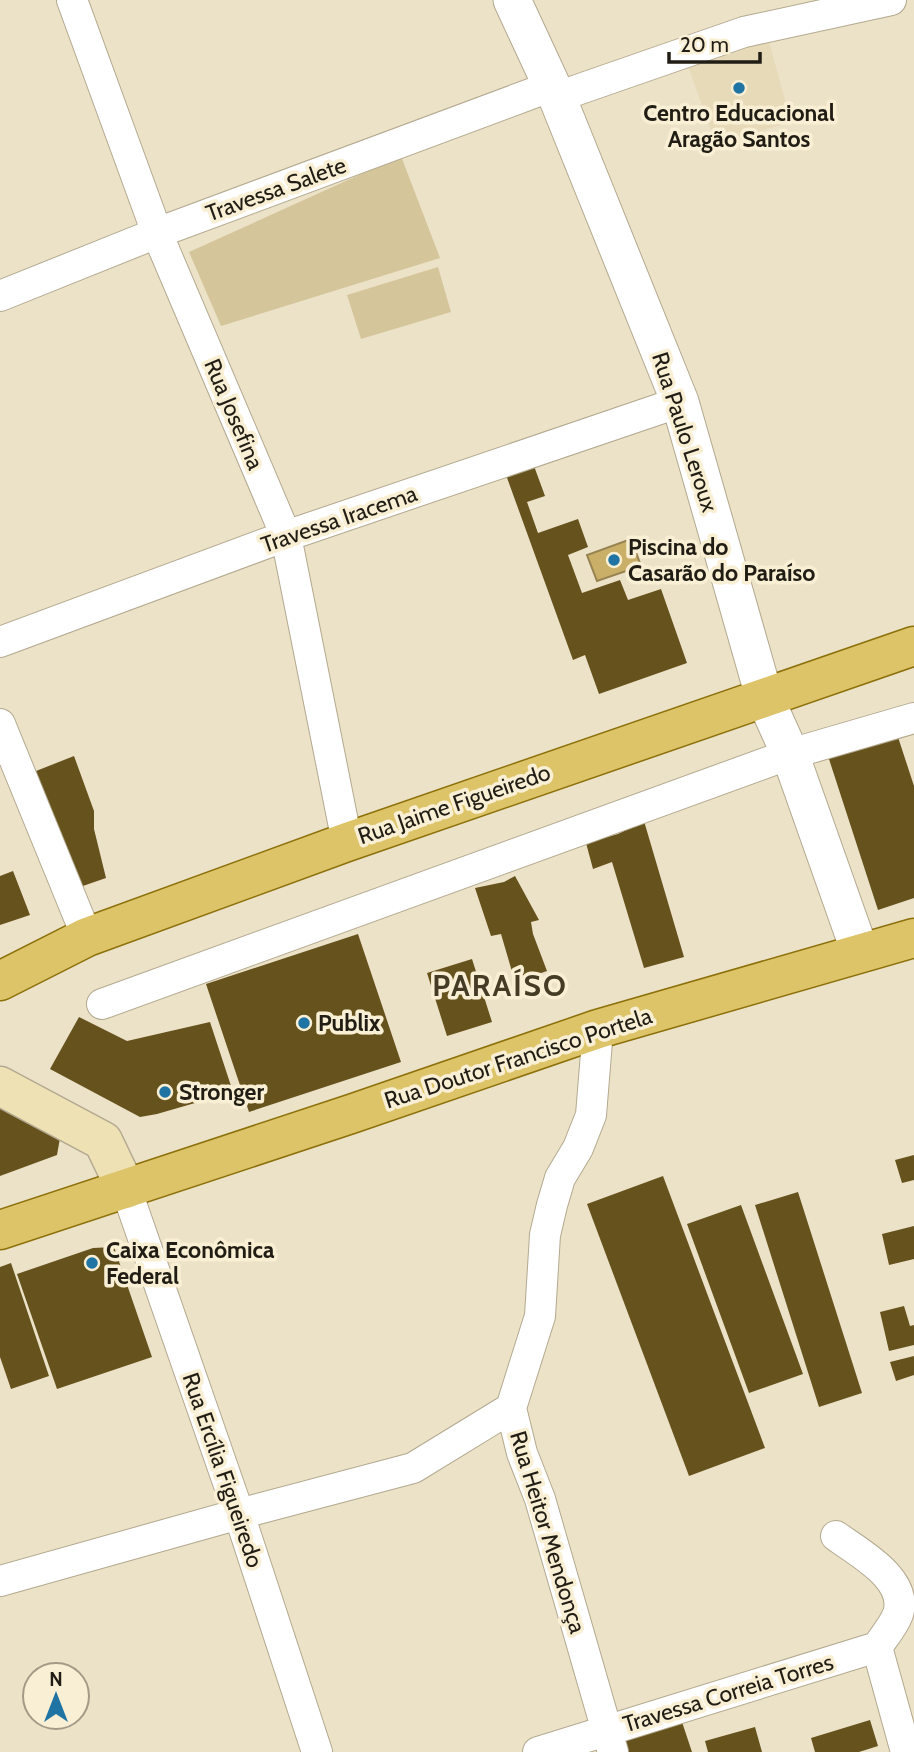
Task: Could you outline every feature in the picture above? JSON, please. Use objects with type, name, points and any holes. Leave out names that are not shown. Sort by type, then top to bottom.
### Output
[{"type":"main road","name":"Rua Jaime Figueiredo","points":[[0,981],[87,937],[347,842],[914,646]]},
{"type":"main road","name":"Rua Doutor Francisco Portela","points":[[0,1230],[598,1029],[860,953],[912,946]]},
{"type":"main road","points":[[0,1086],[103,1141],[126,1189]]},
{"type":"street","name":"Rua Josefina","points":[[72,0],[157,233],[286,536],[347,842]]},
{"type":"street","name":"Rua Paulo Leroux","points":[[512,0],[555,92],[680,402],[764,696],[790,754],[860,953]]},
{"type":"street","name":"Travessa Salete","points":[[0,296],[157,233],[555,92],[744,32],[891,0]]},
{"type":"street","name":"Travessa Iracema","points":[[0,642],[286,536],[680,402]]},
{"type":"street","points":[[102,1004],[790,754],[914,718]]},
{"type":"street","points":[[0,724],[87,937]]},
{"type":"street","name":"Rua Heitor Mendonça","points":[[598,1029],[591,1115],[578,1148],[560,1178],[552,1205],[545,1235],[540,1317],[511,1408],[522,1453],[540,1499],[609,1741]]},
{"type":"street","name":"Rua Ercília Figueiredo","points":[[126,1189],[239,1514],[317,1752]]},
{"type":"street","points":[[0,1581],[414,1468],[511,1408]]},
{"type":"street","points":[[836,1536],[887,1573],[899,1597],[898,1614],[877,1647],[906,1752]]},
{"type":"street","name":"Travessa Correia Torres","points":[[538,1752],[609,1741],[877,1647]]},
{"type":"shaded area","name":"Centro Educacional Aragão Santos","points":[[767,34],[791,122],[716,144],[684,55]]},
{"type":"shaded area","points":[[401,156],[440,258],[221,326],[189,252]]},
{"type":"shaded area","points":[[438,267],[451,312],[361,339],[347,295]]},
{"type":"shaded area","name":"Piscina do Casarão do Paraíso","points":[[631,539],[641,566],[597,581],[587,555]]},
{"type":"building","points":[[534,466],[545,496],[527,502],[538,533],[578,519],[588,547],[568,555],[582,593],[620,580],[628,600],[661,589],[687,663],[599,694],[585,655],[573,660],[506,475]]},
{"type":"building","points":[[897,734],[914,786],[914,898],[878,910],[828,756]]},
{"type":"building","points":[[74,756],[94,811],[94,829],[106,878],[77,888],[31,773]]},
{"type":"building","points":[[644,821],[684,957],[644,968],[612,862],[593,869],[586,843],[618,834]]},
{"type":"building","points":[[13,871],[30,915],[0,925],[0,876]]},
{"type":"building","points":[[515,876],[539,920],[531,922],[547,971],[515,982],[501,934],[491,936],[475,888],[504,882]]},
{"type":"building","name":"Publix","points":[[358,934],[401,1062],[249,1112],[206,984]]},
{"type":"building","points":[[472,959],[492,1022],[447,1036],[427,973]]},
{"type":"building","points":[[79,1017],[127,1041],[210,1022],[233,1092],[140,1117],[50,1069]]},
{"type":"building","points":[[0,1100],[60,1138],[57,1155],[0,1176]]},
{"type":"building","points":[[914,1155],[914,1180],[902,1183],[895,1160]]},
{"type":"building","points":[[663,1176],[765,1448],[689,1476],[587,1204]]},
{"type":"building","points":[[798,1192],[862,1393],[819,1407],[755,1205]]},
{"type":"building","points":[[741,1205],[803,1374],[749,1393],[687,1224]]},
{"type":"building","points":[[914,1226],[914,1259],[889,1265],[882,1234]]},
{"type":"building","points":[[114,1247],[152,1357],[57,1389],[17,1274],[93,1248]]},
{"type":"building","points":[[11,1263],[49,1376],[11,1389],[0,1357],[0,1267]]},
{"type":"building","points":[[904,1306],[910,1326],[914,1325],[914,1345],[889,1351],[880,1312]]},
{"type":"building","points":[[914,1356],[914,1375],[896,1381],[890,1362]]},
{"type":"building","points":[[681,1719],[692,1752],[623,1752],[619,1740]]},
{"type":"building","points":[[870,1720],[878,1746],[859,1752],[815,1752],[811,1738]]},
{"type":"building","points":[[755,1727],[762,1752],[708,1752],[705,1741]]},
{"type":"place","name":"Centro Educacional Aragão Santos","points":[[739,88]]},
{"type":"place","name":"Piscina do Casarão do Paraíso","points":[[614,560]]},
{"type":"place","name":"Publix","points":[[304,1023]]},
{"type":"place","name":"Stronger","points":[[165,1092]]},
{"type":"place","name":"Caixa Econômica Federal","points":[[92,1263]]},
{"type":"district","name":"PARAÍSO","points":[[500,986]]}]
